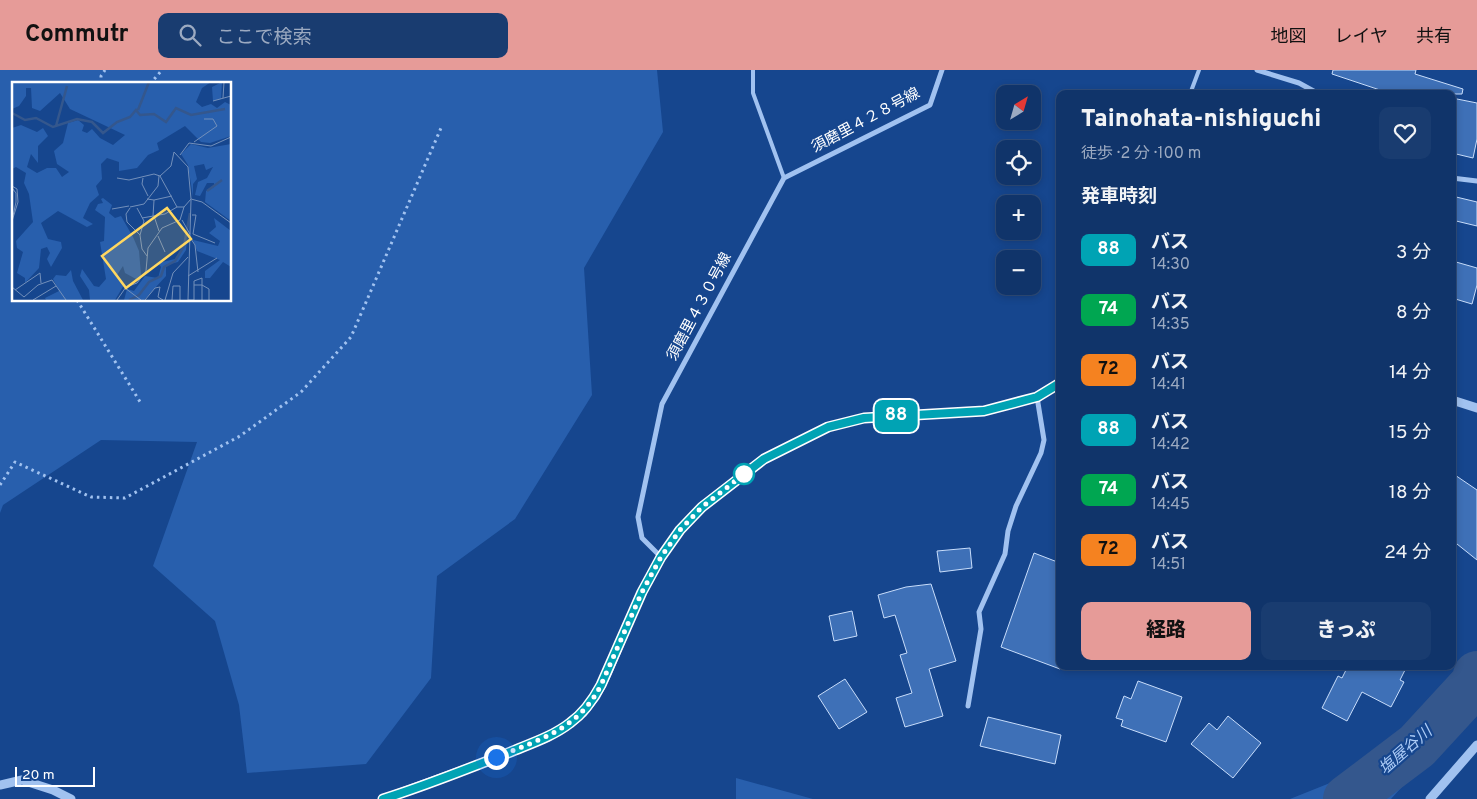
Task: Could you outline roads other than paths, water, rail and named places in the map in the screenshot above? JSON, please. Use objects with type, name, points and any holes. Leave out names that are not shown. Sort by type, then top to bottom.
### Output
[{"type":"street","name":"須磨里４２８号線","points":[[784,178],[930,105],[942,70]]},
{"type":"street","points":[[1256,70],[1299,83],[1312,90]]},
{"type":"street","name":"須磨里４３０号線","points":[[661,557],[642,538],[638,517],[662,404],[784,178]]},
{"type":"street","points":[[1456,178],[1477,181]]},
{"type":"street","points":[[383,799],[548,737],[583,713],[596,696],[603,682],[642,592],[661,557],[680,530],[702,507],[764,459],[828,427],[864,418],[984,411],[1037,397],[1056,385]]},
{"type":"street","points":[[968,706],[981,629],[979,612],[1005,554],[1008,531],[1016,506],[1041,453],[1044,440],[1037,397]]},
{"type":"street","points":[[1456,401],[1477,408]]},
{"type":"street","points":[[1430,799],[1477,745]]},
{"type":"street","points":[[0,785],[22,780],[54,790],[71,799]]},
{"type":"lane","points":[[753,70],[753,93],[784,178]]},
{"type":"lane","points":[[1192,90],[1199,70]]},
{"type":"waterway","name":"塩屋谷川","points":[[1347,799],[1417,746],[1475,683],[1477,675]]}]
